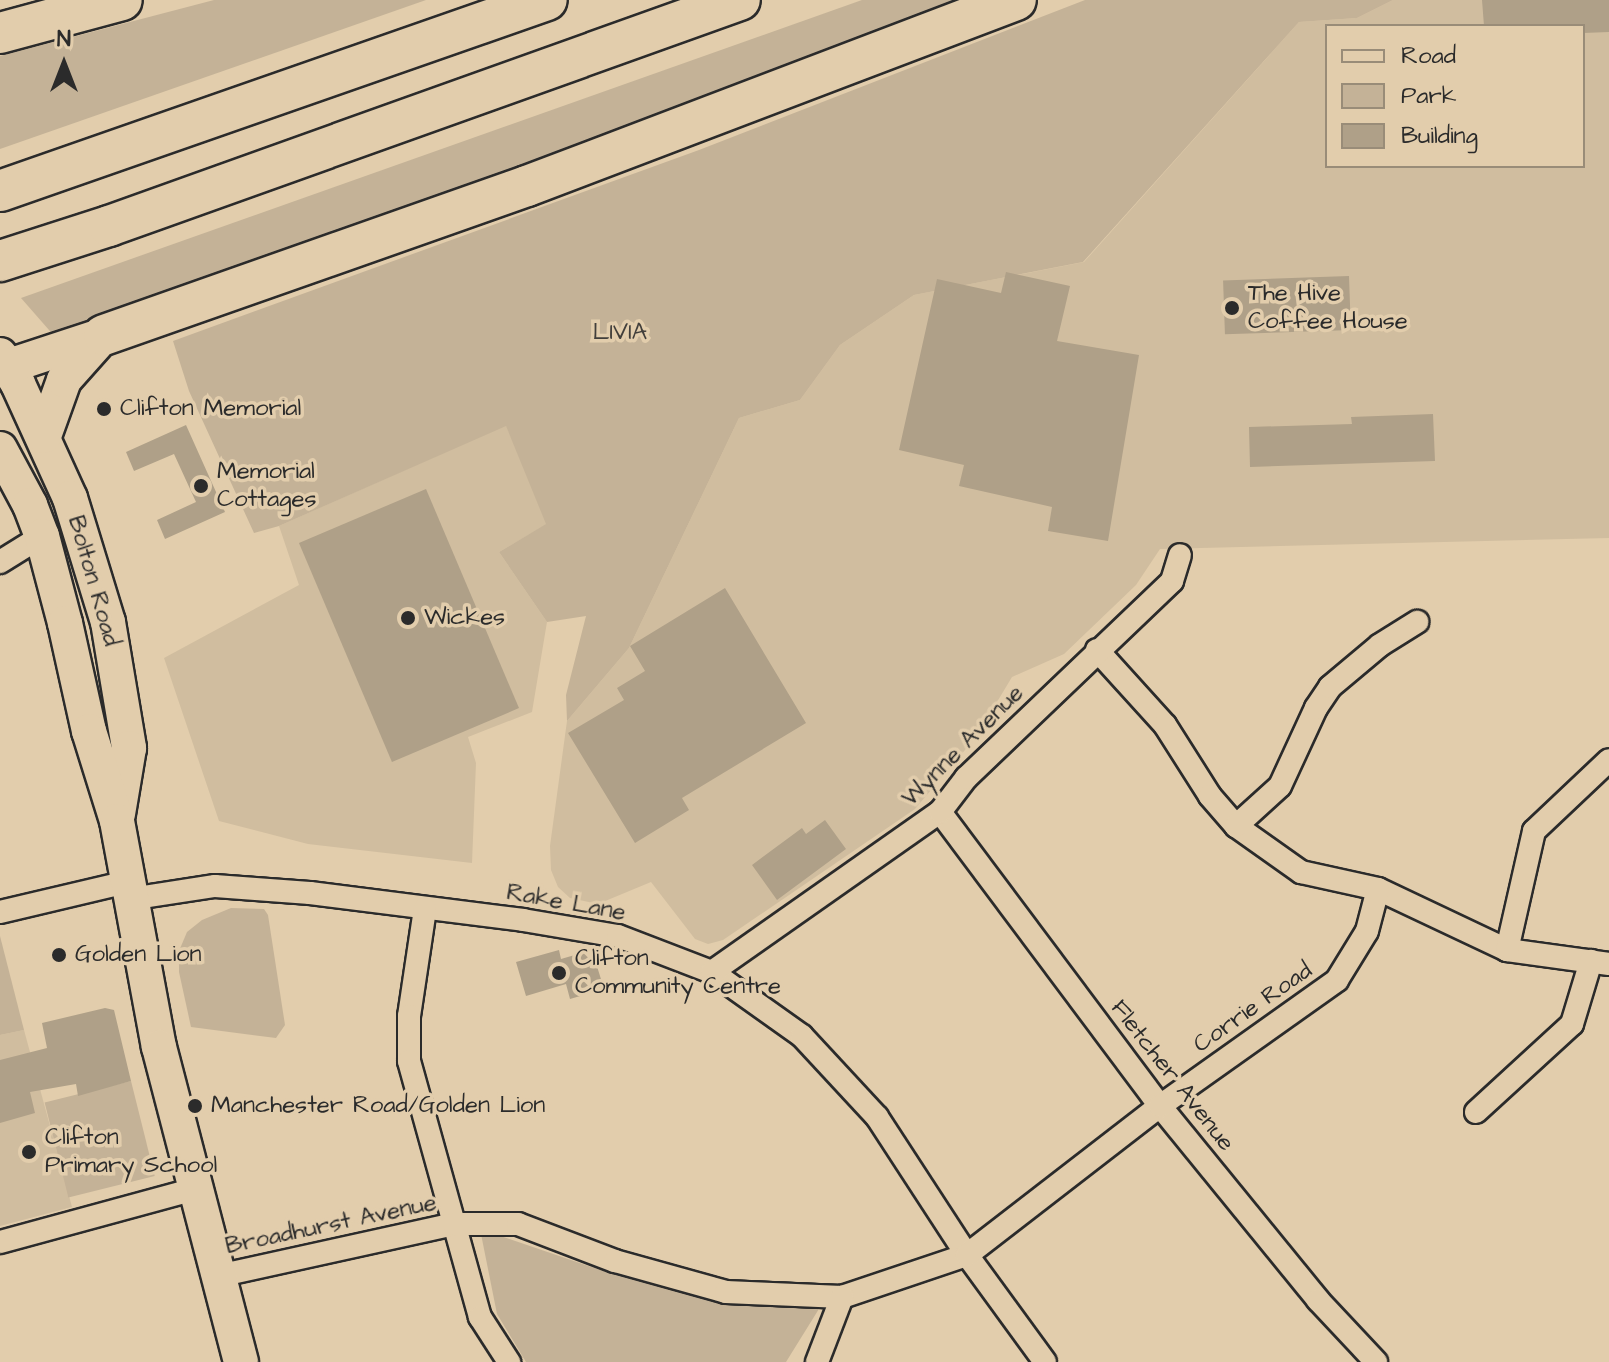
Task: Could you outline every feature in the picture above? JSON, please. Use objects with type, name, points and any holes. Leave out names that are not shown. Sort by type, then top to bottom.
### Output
[{"type":"highway","points":[[0,33],[122,0]]},
{"type":"highway","points":[[0,191],[547,0]]},
{"type":"highway","points":[[0,261],[109,226],[740,0]]},
{"type":"highway","points":[[104,335],[512,191],[1016,0]]},
{"type":"main road","points":[[3,364],[104,335]]},
{"type":"main road","points":[[44,436],[64,380],[104,335]]},
{"type":"main road","name":"Bolton Road","points":[[3,364],[44,436],[87,550],[108,622],[129,748],[117,821]]},
{"type":"main road","name":"Bolton Road","points":[[0,449],[30,505],[42,536],[89,731],[117,821],[146,989],[241,1362]]},
{"type":"street","points":[[0,562],[42,536]]},
{"type":"street","name":"Wynne Avenue","points":[[712,972],[940,812],[966,778],[1172,581],[1180,555]]},
{"type":"street","points":[[1236,826],[1280,786],[1316,708],[1330,687],[1380,645],[1417,622]]},
{"type":"street","points":[[1097,650],[1165,725],[1210,796],[1236,826],[1301,872],[1378,889],[1507,950],[1600,963],[1572,1024],[1476,1112]]},
{"type":"street","points":[[1507,950],[1534,831],[1609,760]]},
{"type":"street","name":"Fletcher Avenue","points":[[940,812],[1160,1106],[1318,1300],[1376,1362]]},
{"type":"street","name":"Rake Lane","points":[[0,912],[129,891],[215,886],[310,893],[523,920],[618,936],[712,972],[802,1036],[877,1117],[967,1255],[1045,1362]]},
{"type":"street","name":"Corrie Road","points":[[967,1255],[1160,1106],[1337,980],[1367,931],[1378,889]]},
{"type":"street","name":"Broadhurst Avenue","points":[[425,909],[409,1016],[409,1061],[480,1317],[509,1362]]},
{"type":"street","points":[[0,1242],[195,1189]]},
{"type":"street","name":"Broadhurst Avenue","points":[[218,1276],[454,1224],[518,1224],[615,1261],[726,1292],[842,1297],[967,1255]]},
{"type":"street","points":[[817,1362],[842,1297]]},
{"type":"shaded area","points":[[1393,0],[1609,0],[1609,538],[1160,549],[1136,585],[1064,654],[1012,677],[976,737],[915,809],[723,940],[708,944],[695,939],[651,882],[598,904],[570,898],[558,887],[551,870],[550,846],[567,721],[629,648],[739,418],[800,400],[840,345],[914,295],[1084,262],[1299,22],[1357,18]]},
{"type":"shaded area","points":[[506,425],[547,524],[499,552],[547,622],[532,712],[468,737],[476,763],[472,863],[308,844],[219,821],[164,658],[299,585],[279,526]]},
{"type":"shaded area","name":"Clifton Primary School","points":[[24,1030],[72,1207],[0,1226],[0,1035]]},
{"type":"green space","points":[[214,0],[426,0],[0,149],[0,56]]},
{"type":"green space","points":[[862,0],[970,0],[783,74],[56,338],[21,298]]},
{"type":"green space","name":"LIVIA","points":[[1085,0],[1393,0],[1357,18],[1299,22],[1083,262],[914,295],[840,345],[800,400],[739,418],[629,648],[567,721],[566,695],[586,616],[547,622],[499,552],[546,524],[506,426],[279,526],[254,533],[189,391],[173,341],[699,150]]},
{"type":"green space","points":[[231,908],[264,909],[268,915],[285,1025],[276,1038],[191,1027],[179,972],[179,951],[187,932],[202,920]]},
{"type":"green space","points":[[0,936],[24,1030],[0,1035]]},
{"type":"green space","points":[[131,1081],[155,1176],[68,1198],[45,1103]]},
{"type":"green space","points":[[480,1229],[609,1273],[723,1299],[822,1304],[786,1362],[526,1362],[497,1314]]},
{"type":"building","points":[[1482,0],[1609,0],[1609,32],[1585,33],[1585,24],[1484,24]]},
{"type":"building","points":[[1006,272],[1070,286],[1057,341],[1139,355],[1108,541],[1048,531],[1052,507],[959,486],[964,465],[899,450],[937,279],[1001,293]]},
{"type":"building","points":[[1349,276],[1351,330],[1225,334],[1223,280]]},
{"type":"building","points":[[1433,414],[1435,461],[1250,467],[1249,427],[1352,424],[1351,417]]},
{"type":"building","name":"Memorial Cottages","points":[[186,425],[225,512],[165,539],[157,520],[196,502],[174,454],[134,471],[126,452]]},
{"type":"building","points":[[426,489],[519,708],[392,762],[299,543]]},
{"type":"building","points":[[725,588],[806,723],[682,798],[689,810],[635,843],[568,733],[624,700],[617,688],[645,671],[630,646]]},
{"type":"building","points":[[825,820],[846,849],[777,900],[752,865],[802,828],[806,834]]},
{"type":"building","name":"Clifton Community Centre","points":[[559,950],[561,959],[592,950],[604,989],[570,999],[566,984],[526,996],[516,962]]},
{"type":"building","points":[[105,1008],[114,1010],[131,1081],[78,1096],[76,1084],[30,1092],[35,1113],[0,1123],[0,1060],[47,1048],[42,1023]]},
{"type":"place","name":"The Hive Coffee House","points":[[1232,308]]},
{"type":"place","name":"Clifton Memorial","points":[[104,409]]},
{"type":"place","name":"Memorial Cottages","points":[[201,486]]},
{"type":"place","name":"Wickes","points":[[408,618]]},
{"type":"place","name":"Golden Lion","points":[[59,955]]},
{"type":"place","name":"Clifton Community Centre","points":[[559,973]]},
{"type":"place","name":"Manchester Road/Golden Lion","points":[[195,1106]]},
{"type":"place","name":"Clifton Primary School","points":[[29,1152]]}]
